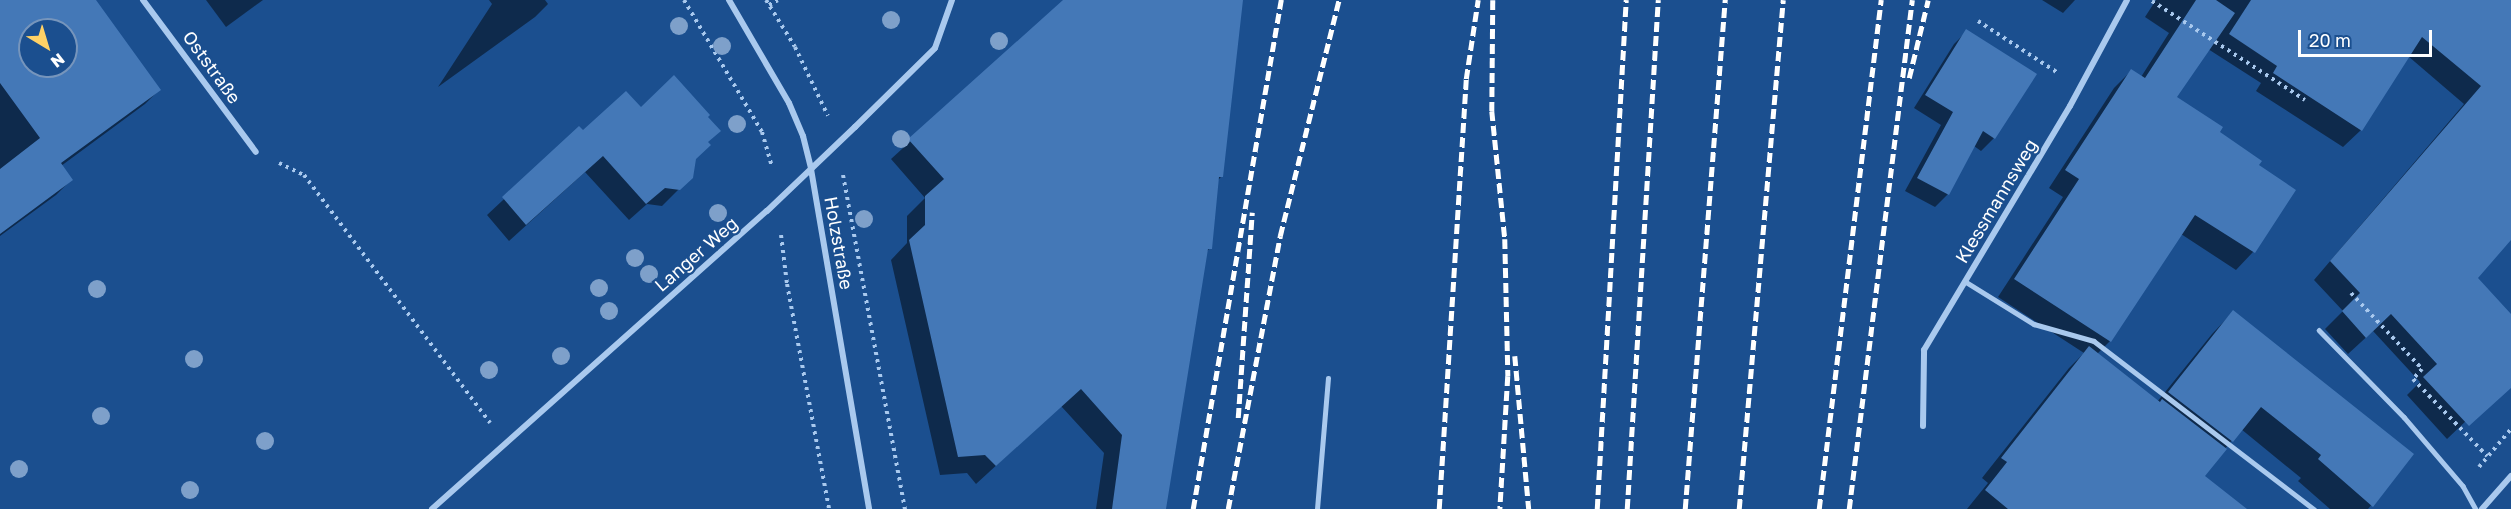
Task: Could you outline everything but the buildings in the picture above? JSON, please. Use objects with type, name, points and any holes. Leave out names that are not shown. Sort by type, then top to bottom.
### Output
[{"type":"street","name":"Oststraße","points":[[143,0],[256,152]]},
{"type":"street","name":"Holzstraße","points":[[729,0],[789,103],[803,136],[811,169],[869,509]]},
{"type":"street","name":"Langer Weg","points":[[432,509],[811,169],[935,48],[952,0]]},
{"type":"street","name":"Klessmannsweg","points":[[1923,426],[1924,350],[2081,86],[2127,0]]},
{"type":"street","points":[[2482,509],[2511,476]]},
{"type":"lane","points":[[1966,282],[2034,324],[2094,341],[2314,509]]},
{"type":"lane","points":[[2319,330],[2404,417],[2463,486],[2476,509]]},
{"type":"lane","points":[[1317,509],[1328,378]]},
{"type":"path","points":[[684,0],[762,132],[769,151]]},
{"type":"path","points":[[766,0],[801,60]]},
{"type":"path","points":[[769,5],[778,0]]},
{"type":"path","points":[[2151,0],[2305,100]]},
{"type":"path","points":[[1978,21],[2081,86]]},
{"type":"path","points":[[256,152],[304,175],[476,407],[506,442]]},
{"type":"path","points":[[845,187],[905,509]]},
{"type":"path","points":[[2351,293],[2422,369],[2413,379],[2487,456]]},
{"type":"path","points":[[793,307],[828,509]]},
{"type":"railway","points":[[1193,509],[1281,0]]},
{"type":"railway","points":[[1228,509],[1280,236],[1339,0]]},
{"type":"railway","points":[[1439,509],[1466,79],[1478,0]]},
{"type":"railway","points":[[1493,0],[1492,111],[1505,239],[1508,376],[1500,509]]},
{"type":"railway","points":[[1597,509],[1626,0]]},
{"type":"railway","points":[[1627,509],[1658,0]]},
{"type":"railway","points":[[1685,509],[1725,0]]},
{"type":"railway","points":[[1739,509],[1783,0]]},
{"type":"railway","points":[[1819,509],[1881,0]]},
{"type":"railway","points":[[1849,509],[1912,0]]},
{"type":"railway","points":[[1909,78],[1928,0]]},
{"type":"railway","points":[[1238,418],[1252,212]]},
{"type":"railway","points":[[1515,356],[1529,509]]}]
